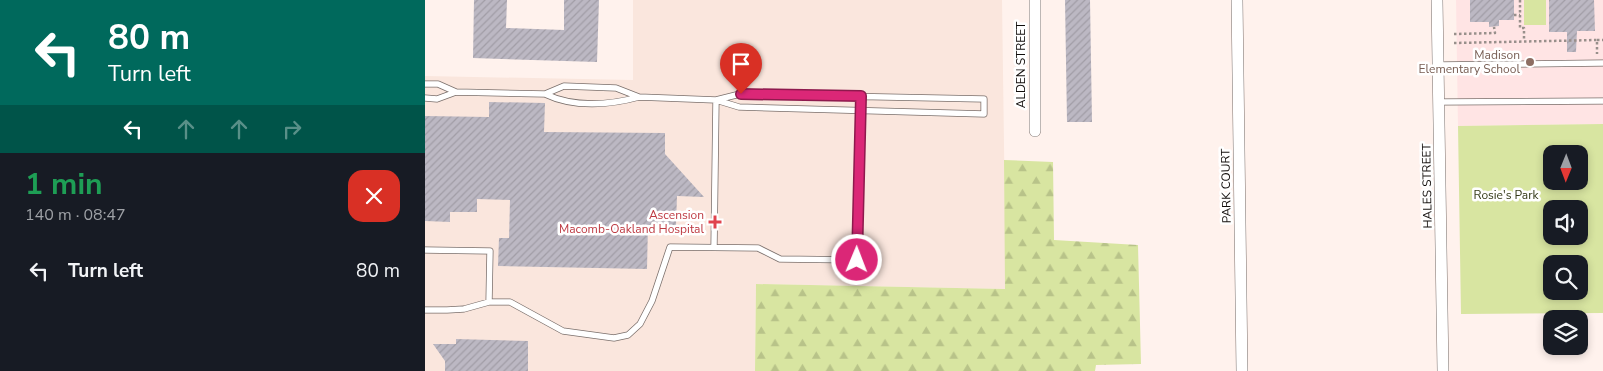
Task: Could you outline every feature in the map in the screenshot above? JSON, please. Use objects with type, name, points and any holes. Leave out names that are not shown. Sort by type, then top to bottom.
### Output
[{"type":"street","name":"ALDEN STREET","points":[[1035,0],[1035,131]]},
{"type":"street","name":"PARK COURT","points":[[1237,0],[1242,371]]},
{"type":"street","name":"HALES STREET","points":[[1437,0],[1443,371]]},
{"type":"lane","points":[[1439,65],[1603,63]]},
{"type":"lane","points":[[425,84],[438,84],[455,92]]},
{"type":"lane","points":[[425,98],[437,98],[455,92],[545,94],[564,86],[616,88],[639,97]]},
{"type":"lane","points":[[545,94],[559,101],[613,104],[639,97],[716,100],[741,94],[984,99],[984,114],[739,108],[716,100]]},
{"type":"lane","points":[[425,310],[464,309],[489,302],[511,302],[563,331],[614,338],[628,335],[640,324],[652,301],[670,247],[758,248],[781,259],[857,260],[861,96]]},
{"type":"lane","points":[[714,247],[716,100]]},
{"type":"lane","points":[[1439,102],[1603,101]]},
{"type":"lane","points":[[425,250],[490,251],[489,302]]},
{"type":"path","points":[[1520,0],[1520,28],[1523,28],[1524,41]]},
{"type":"path","points":[[1514,16],[1520,15]]},
{"type":"path","points":[[1494,27],[1495,42]]},
{"type":"path","points":[[1454,34],[1495,33]]},
{"type":"path","points":[[1597,40],[1597,55]]},
{"type":"path","points":[[1454,43],[1603,40]]},
{"type":"shaded area","name":"Ascension Macomb-Oakland Hospital","points":[[633,0],[1002,0],[1006,289],[756,284],[755,371],[425,371],[425,76],[633,80]]},
{"type":"shaded area","name":"Madison Elementary School","points":[[1456,0],[1603,0],[1603,124],[1458,126]]},
{"type":"green space","points":[[1524,0],[1546,0],[1546,25],[1524,25]]},
{"type":"green space","name":"Rosie's Park","points":[[1603,124],[1603,313],[1588,313],[1588,310],[1543,310],[1543,313],[1461,314],[1458,126]]},
{"type":"green space","points":[[1004,160],[1053,162],[1054,240],[1138,245],[1141,364],[1096,365],[1095,371],[755,371],[756,284],[1005,289]]},
{"type":"building","points":[[474,0],[507,0],[506,28],[564,30],[564,0],[599,0],[597,62],[473,58]]},
{"type":"building","points":[[1065,0],[1090,0],[1092,122],[1067,122]]},
{"type":"building","points":[[1470,0],[1514,0],[1514,20],[1499,20],[1499,26],[1489,27],[1489,22],[1470,22]]},
{"type":"building","points":[[1549,0],[1594,0],[1595,31],[1577,31],[1576,52],[1567,52],[1567,32],[1549,32]]},
{"type":"building","points":[[489,102],[545,103],[544,132],[665,133],[665,154],[704,197],[677,196],[676,225],[648,225],[647,269],[498,266],[499,238],[509,238],[510,200],[477,199],[477,212],[450,212],[450,222],[425,221],[425,116],[489,117]]},
{"type":"building","points":[[456,339],[528,341],[528,371],[445,371],[445,361],[433,344],[456,344]]},
{"type":"place","name":"Madison Elementary School","points":[[1530,62]]},
{"type":"place","name":"Ascension Macomb-Oakland Hospital","points":[[715,222]]},
{"type":"route","points":[[741,94],[861,96],[857,260]]}]
